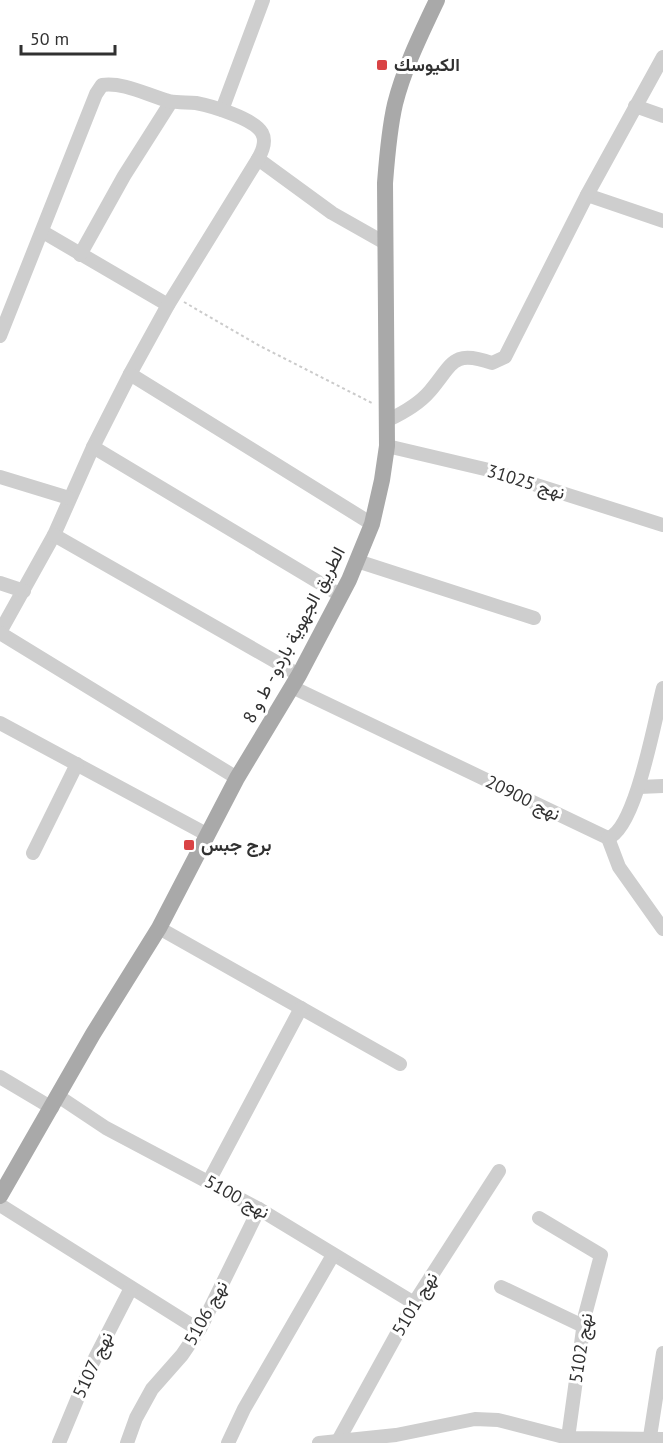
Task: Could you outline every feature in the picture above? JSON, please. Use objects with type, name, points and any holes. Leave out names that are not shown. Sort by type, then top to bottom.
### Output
[{"type":"main road","name":"الطريق الجهوية باردو - ط و 8","points":[[0,1196],[93,1034],[159,928],[237,778],[295,681],[357,561],[372,524],[387,446],[385,183],[395,104],[411,57],[437,0]]},
{"type":"street","points":[[222,110],[263,0]]},
{"type":"street","points":[[387,415],[411,408],[429,392],[448,365],[457,358],[468,357],[492,363],[505,357],[587,195],[663,57]]},
{"type":"street","points":[[0,336],[96,94],[102,85],[112,84],[171,102],[197,103],[222,110],[255,125],[263,133],[264,144],[258,159],[171,300],[130,374],[69,498],[54,536],[0,633],[237,778]]},
{"type":"street","points":[[80,255],[124,176],[171,102]]},
{"type":"street","points":[[635,106],[663,116]]},
{"type":"street","points":[[258,159],[332,213],[385,243]]},
{"type":"street","points":[[587,195],[663,221]]},
{"type":"street","points":[[43,232],[80,255],[171,300]]},
{"type":"street","points":[[130,374],[372,524]]},
{"type":"street","name":"نهج 31025","points":[[387,446],[489,470],[663,525]]},
{"type":"street","points":[[93,447],[340,595]]},
{"type":"street","points":[[0,477],[69,498]]},
{"type":"street","name":"نهج 20900","points":[[54,536],[295,681],[608,838]]},
{"type":"street","points":[[357,561],[534,618]]},
{"type":"street","points":[[0,583],[24,591]]},
{"type":"street","points":[[663,688],[661,704],[639,786],[630,810],[615,834],[608,838],[619,867],[663,929]]},
{"type":"street","points":[[0,723],[208,835]]},
{"type":"street","points":[[33,854],[77,764]]},
{"type":"street","points":[[639,786],[663,786]]},
{"type":"street","points":[[159,928],[400,1064]]},
{"type":"street","points":[[208,1181],[301,1008]]},
{"type":"street","name":"نهج 5100","points":[[0,1077],[55,1102],[208,1181],[259,1209],[414,1303]]},
{"type":"street","name":"نهج 5101","points":[[338,1441],[414,1303],[499,1171]]},
{"type":"street","points":[[0,1204],[200,1330]]},
{"type":"street","name":"نهج 5106","points":[[127,1443],[148,1396],[200,1330],[259,1209]]},
{"type":"street","name":"نهج 5102","points":[[542,1220],[599,1251],[601,1260],[590,1291],[583,1326],[568,1438]]},
{"type":"street","points":[[228,1443],[244,1409],[333,1255]]},
{"type":"street","points":[[501,1287],[583,1326]]},
{"type":"street","name":"نهج 5107","points":[[59,1443],[91,1366],[131,1288]]},
{"type":"street","points":[[649,1441],[663,1353]]},
{"type":"street","points":[[319,1443],[396,1439],[475,1419],[498,1420],[568,1438],[649,1441],[663,1439]]},
{"type":"path","points":[[171,300],[387,415]]},
{"type":"place","name":"الكيوسك","points":[[382,65]]},
{"type":"place","name":"برج جبس","points":[[189,845]]}]
